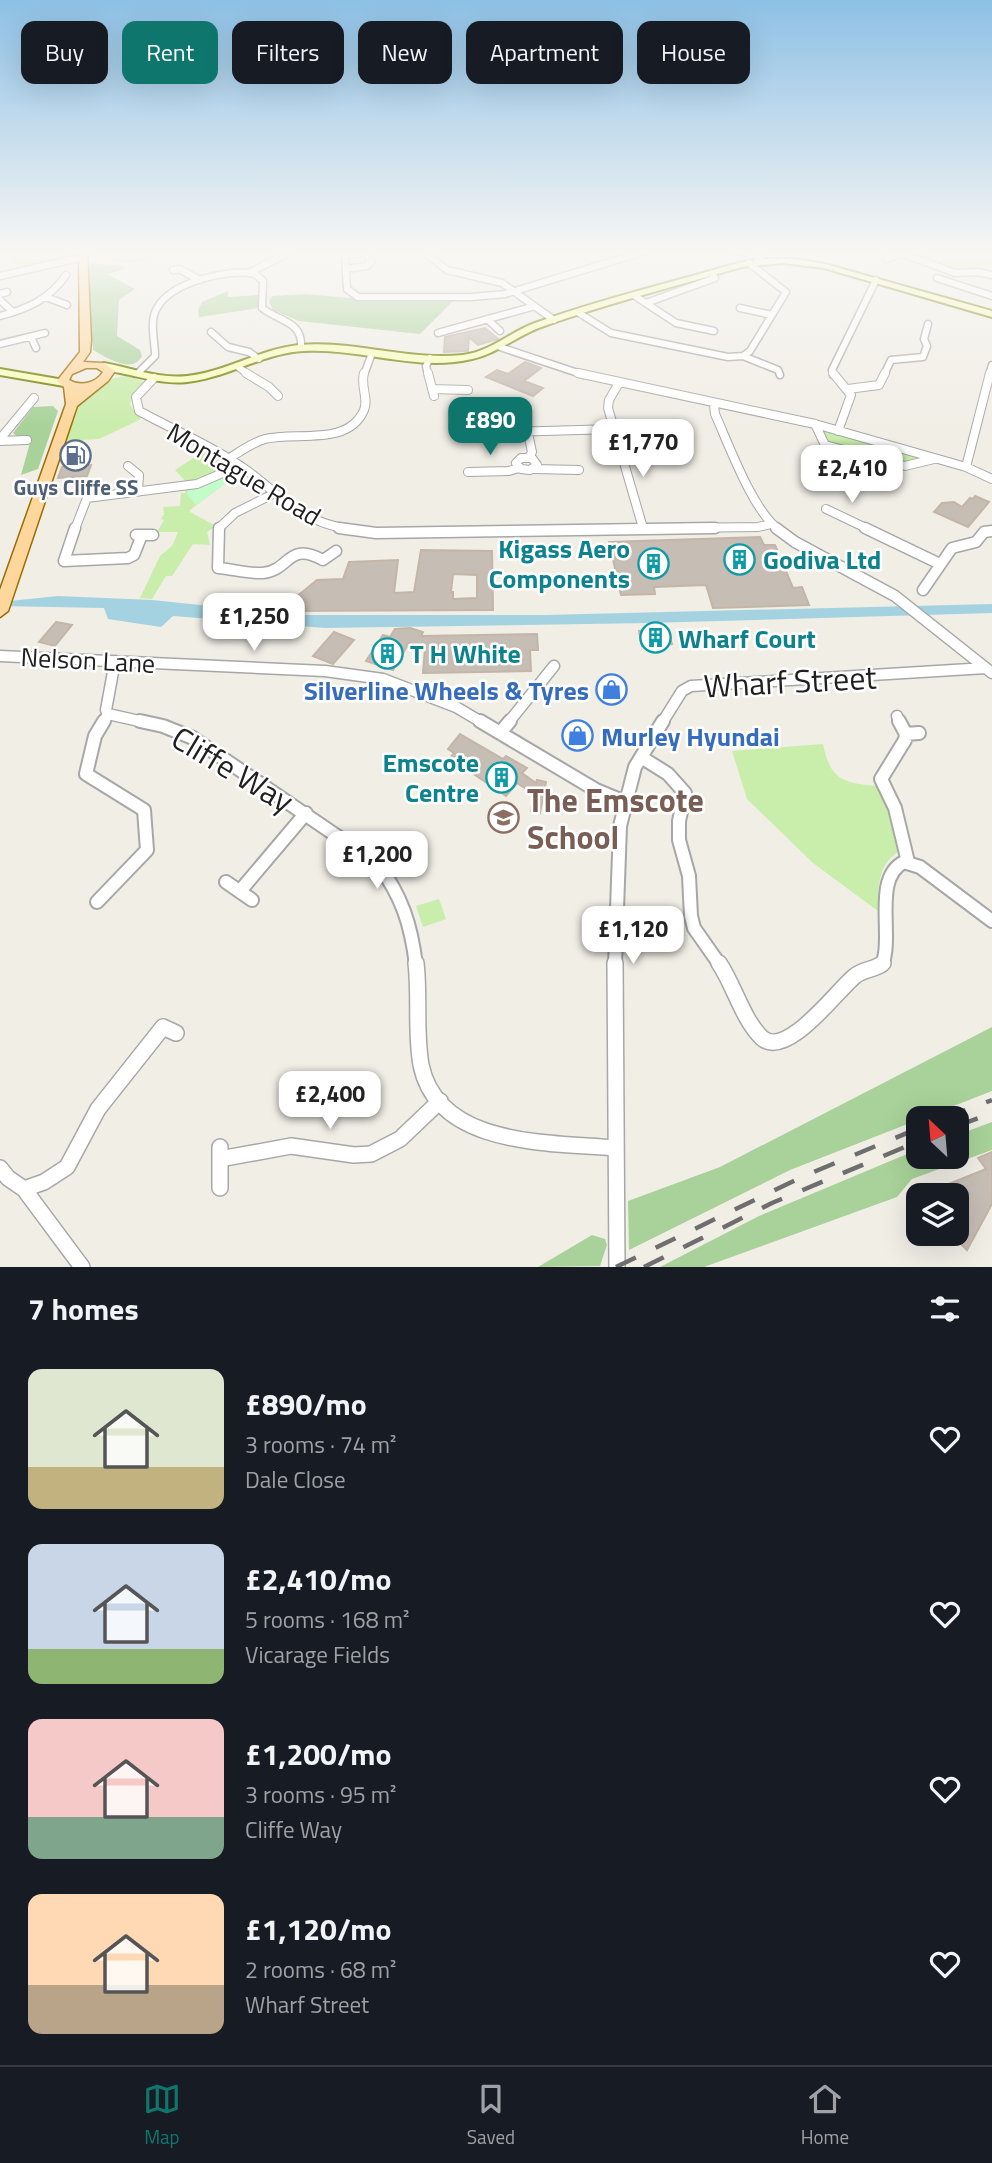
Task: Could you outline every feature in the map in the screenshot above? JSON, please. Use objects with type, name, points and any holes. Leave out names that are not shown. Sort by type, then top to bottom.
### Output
[{"type":"main road","points":[[72,404],[69,378],[85,352],[86,310]]},
{"type":"main road","points":[[85,352],[102,372]]},
{"type":"main road","points":[[69,378],[85,387],[102,372]]},
{"type":"main road","points":[[69,378],[102,372]]},
{"type":"main road","points":[[0,610],[72,404],[102,372]]},
{"type":"street","points":[[0,316],[18,310]]},
{"type":"street","points":[[138,373],[155,356],[154,316],[157,310]]},
{"type":"street","points":[[265,310],[299,329],[303,336],[301,348]]},
{"type":"street","points":[[439,331],[520,310]]},
{"type":"street","points":[[541,310],[554,320]]},
{"type":"street","points":[[102,372],[138,373],[154,378],[187,380],[301,348],[430,358],[467,358],[500,347],[525,330],[588,310]]},
{"type":"street","points":[[658,310],[677,323],[714,331]]},
{"type":"street","points":[[750,310],[772,315]]},
{"type":"street","points":[[743,356],[750,351],[775,310]]},
{"type":"street","points":[[838,431],[850,397],[848,389],[835,378],[832,370],[861,310]]},
{"type":"street","points":[[664,314],[673,311]]},
{"type":"street","points":[[579,313],[611,333],[721,355],[743,356],[778,370],[780,374]]},
{"type":"street","points":[[487,319],[500,331]]},
{"type":"street","points":[[848,389],[879,385],[891,360],[923,357],[927,346],[924,339],[930,328]]},
{"type":"street","points":[[211,332],[228,347],[253,354],[259,359]]},
{"type":"street","points":[[0,344],[45,333]]},
{"type":"street","points":[[31,337],[36,348]]},
{"type":"street","points":[[500,347],[545,364],[619,383],[815,424],[966,467],[992,479]]},
{"type":"street","points":[[227,460],[265,439],[326,435],[356,422],[366,410],[362,380],[372,353]]},
{"type":"street","points":[[430,358],[426,366],[433,392],[468,390]]},
{"type":"street","points":[[966,467],[992,365]]},
{"type":"street","points":[[237,366],[247,376],[270,385],[278,396]]},
{"type":"street","points":[[0,372],[69,378]]},
{"type":"street","name":"Montague Road","points":[[154,378],[136,395],[137,409],[239,466],[288,506],[306,517],[330,526],[365,532],[758,527],[771,524]]},
{"type":"street","points":[[619,383],[608,405],[643,528]]},
{"type":"street","points":[[0,440],[35,402]]},
{"type":"street","points":[[714,404],[715,414],[749,489],[771,524],[795,542],[901,600],[989,670]]},
{"type":"street","points":[[815,424],[825,445],[905,466],[936,458]]},
{"type":"street","points":[[505,432],[615,429]]},
{"type":"street","points":[[519,468],[517,460],[529,457],[532,452],[528,433]]},
{"type":"street","points":[[0,440],[27,440]]},
{"type":"street","points":[[529,457],[537,463],[534,468]]},
{"type":"street","points":[[128,466],[139,475],[138,491]]},
{"type":"street","points":[[153,535],[139,535],[134,555],[128,558],[64,561],[84,501],[97,495],[197,484],[239,466]]},
{"type":"street","points":[[468,472],[509,471],[519,468],[579,470]]},
{"type":"street","points":[[275,493],[249,505],[221,525],[216,532],[218,568],[265,573],[301,552],[308,552],[323,560],[336,551]]},
{"type":"street","points":[[826,509],[940,565]]},
{"type":"street","points":[[913,582],[924,588],[954,546],[976,542],[984,532],[992,531]]},
{"type":"street","name":"Nelson Lane","points":[[0,656],[325,671],[369,676],[434,696],[609,797],[625,802]]},
{"type":"street","points":[[97,902],[142,858],[147,848],[144,810],[86,774],[95,736],[108,714],[106,710],[115,661]]},
{"type":"street","points":[[500,733],[554,666]]},
{"type":"street","name":"Wharf Street","points":[[617,1267],[615,917],[625,802],[641,757],[682,691],[688,687],[989,670]]},
{"type":"street","name":"Cliffe Way","points":[[108,714],[155,723],[193,738],[370,857],[396,888],[412,931],[416,962],[416,1030],[419,1058],[427,1082],[440,1101],[470,1127],[496,1136],[615,1148]]},
{"type":"street","points":[[897,716],[906,734],[902,746],[881,779],[895,808],[908,862]]},
{"type":"street","points":[[906,734],[919,733]]},
{"type":"street","points":[[641,757],[667,774],[685,793],[679,821],[679,840],[689,876],[694,928],[731,980],[753,1027],[764,1040],[771,1042],[792,1034],[824,1010],[856,974],[874,970],[883,964],[886,956],[889,873],[897,864],[908,862],[920,867],[992,921]]},
{"type":"street","points":[[240,891],[306,813]]},
{"type":"street","points":[[226,882],[252,900]]},
{"type":"street","points":[[24,1189],[59,1175],[71,1164],[96,1111],[163,1027],[176,1032]]},
{"type":"street","points":[[220,1188],[220,1153],[288,1146],[326,1148],[348,1155],[368,1155],[398,1140],[440,1101]]},
{"type":"street","points":[[0,1168],[8,1178],[24,1189],[82,1267]]},
{"type":"green space","points":[[90,310],[118,310],[117,336],[140,350],[142,356],[132,364],[126,364],[93,350]]},
{"type":"green space","points":[[198,310],[245,310],[199,317]]},
{"type":"green space","points":[[273,310],[444,310],[420,334],[299,321]]},
{"type":"green space","points":[[126,376],[145,382],[135,391],[130,404],[141,417],[139,420],[99,439],[60,441],[73,422],[75,406],[108,379]]},
{"type":"green space","points":[[53,406],[58,411],[38,469],[21,475],[31,439],[18,437],[13,433],[33,407]]},
{"type":"green space","points":[[822,428],[928,458],[906,464],[829,444]]},
{"type":"green space","points":[[203,452],[229,466],[202,479],[186,482],[175,470]]},
{"type":"green space","points":[[226,476],[231,479],[190,510],[216,526],[207,532],[210,545],[193,544],[172,576],[166,576],[152,599],[140,598],[160,556],[172,546],[178,532],[157,532],[164,520],[161,519],[164,514],[163,507],[180,506],[181,493],[185,493],[185,489]]},
{"type":"green space","points":[[226,476],[231,479],[196,505],[188,496],[187,488]]},
{"type":"green space","points":[[823,744],[829,765],[839,777],[854,783],[876,786],[888,807],[898,852],[882,871],[878,911],[813,863],[747,799],[732,751]]},
{"type":"green space","points":[[439,899],[446,919],[423,927],[416,906]]},
{"type":"green space","points":[[992,1027],[992,1091],[954,1106],[906,1106],[906,1125],[790,1170],[629,1250],[628,1201],[720,1167]]},
{"type":"green space","points":[[992,1122],[992,1150],[970,1158],[970,1130]]},
{"type":"green space","points":[[906,1154],[906,1169],[940,1169],[912,1179],[897,1197],[704,1267],[660,1267],[759,1216]]},
{"type":"green space","points":[[592,1235],[605,1239],[607,1245],[600,1266],[538,1267]]},
{"type":"water","points":[[58,596],[152,600],[297,615],[546,615],[992,604],[992,613],[648,623],[325,628],[173,616],[161,627],[108,619],[104,608],[0,606],[0,602]]},
{"type":"building","points":[[485,328],[498,339],[478,345],[469,337],[468,351],[444,352],[445,337]]},
{"type":"building","points":[[525,362],[541,368],[524,381],[543,388],[533,396],[486,377],[497,370],[508,374]]},
{"type":"building","points":[[91,465],[87,476],[58,478],[62,467]]},
{"type":"building","points":[[975,496],[989,502],[968,527],[934,512],[942,503],[954,502],[962,507]]},
{"type":"building","points":[[760,537],[764,545],[775,545],[793,588],[802,587],[809,605],[713,608],[706,585],[654,587],[655,594],[621,595],[609,542]]},
{"type":"building","points":[[421,550],[492,551],[493,610],[279,611],[317,580],[343,579],[349,562],[398,560],[394,593],[414,592]],"holes":[[[453,574],[477,575],[477,598],[453,599]]]},
{"type":"building","points":[[56,622],[72,625],[55,646],[39,642]]},
{"type":"building","points":[[410,628],[423,632],[421,636],[537,634],[538,650],[530,650],[531,671],[423,673],[425,648],[409,643],[393,670],[366,661],[383,635],[390,637],[395,629]]},
{"type":"building","name":"Wharf Court","points":[[667,629],[672,644],[642,646],[639,631]]},
{"type":"building","points":[[334,632],[354,640],[333,664],[313,656]]},
{"type":"building","name":"Emscote Centre","points":[[460,734],[503,759],[506,756],[527,768],[522,773],[536,783],[537,780],[546,782],[540,813],[531,811],[534,794],[517,783],[506,796],[450,758],[454,753],[448,749]]},
{"type":"building","points":[[992,1152],[992,1204],[967,1250],[963,1246],[969,1246],[969,1183],[951,1183],[986,1169],[978,1158]]},
{"type":"railway","points":[[970,1108],[992,1100]]},
{"type":"railway","points":[[970,1121],[992,1113]]},
{"type":"railway","points":[[616,1267],[804,1176],[906,1133]]},
{"type":"railway","points":[[644,1267],[772,1203],[906,1146]]},
{"type":"place","name":"Guys Cliffe SS","points":[[76,455]]},
{"type":"place","name":"Godiva Ltd","points":[[740,559]]},
{"type":"place","name":"Kigass Aero Components","points":[[653,563]]},
{"type":"place","name":"Wharf Court","points":[[655,638]]},
{"type":"place","name":"T H White","points":[[387,653]]},
{"type":"place","name":"Silverline Wheels & Tyres","points":[[612,690]]},
{"type":"place","name":"Murley Hyundai","points":[[578,736]]},
{"type":"place","name":"Emscote Centre","points":[[502,777]]},
{"type":"place","name":"The Emscote School","points":[[504,818]]}]
